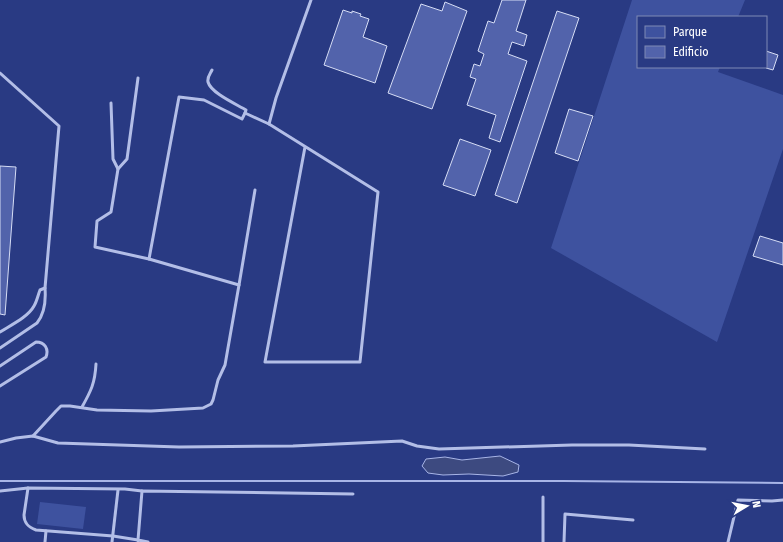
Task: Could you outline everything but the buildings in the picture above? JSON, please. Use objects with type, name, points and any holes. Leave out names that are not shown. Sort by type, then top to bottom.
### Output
[{"type":"lane","points":[[269,124],[276,98],[311,0]]},
{"type":"lane","points":[[149,259],[179,97],[204,100],[242,119],[246,110],[215,92],[208,83],[208,77],[212,70]]},
{"type":"lane","points":[[0,73],[59,126],[45,288],[45,305],[41,318],[37,323],[0,348]]},
{"type":"lane","points":[[138,78],[127,159],[118,169],[111,212],[97,221],[95,247],[149,259],[239,285]]},
{"type":"lane","points":[[111,103],[113,159],[118,169]]},
{"type":"lane","points":[[245,113],[269,124],[378,192],[360,362],[265,362],[305,147]]},
{"type":"lane","points":[[33,436],[61,406],[97,410],[151,410],[203,408],[211,404],[218,380],[225,365],[255,190]]},
{"type":"lane","points":[[0,332],[27,314],[35,305],[40,290],[45,288]]},
{"type":"lane","points":[[0,366],[36,342],[42,343],[47,347],[48,352],[46,357],[0,386]]},
{"type":"lane","points":[[82,408],[90,394],[95,379],[96,364]]},
{"type":"lane","points":[[0,442],[33,436],[58,442],[179,447],[293,446],[402,441],[417,446],[439,449],[572,445],[629,445],[705,449]]},
{"type":"lane","points":[[28,488],[24,519],[27,525],[31,528],[46,531],[113,536],[148,542]]},
{"type":"lane","points":[[0,491],[28,488],[353,494]]},
{"type":"lane","points":[[112,542],[118,490]]},
{"type":"lane","points":[[138,541],[142,490]]},
{"type":"lane","points":[[543,497],[543,542]]},
{"type":"lane","points":[[728,542],[738,500],[783,500]]},
{"type":"lane","points":[[564,542],[565,514],[633,520]]},
{"type":"lane","points":[[45,542],[46,531]]},
{"type":"green space","points":[[632,0],[745,0],[738,16],[637,16],[637,68],[720,68],[718,72],[783,95],[783,149],[717,342],[551,248]]},
{"type":"green space","points":[[40,502],[86,507],[83,529],[37,524]]},
{"type":"shaded area","points":[[500,456],[519,465],[518,472],[503,476],[469,474],[443,475],[428,473],[422,466],[426,459],[445,457],[462,460]]},
{"type":"waterway","points":[[0,481],[564,481],[783,483]]}]
